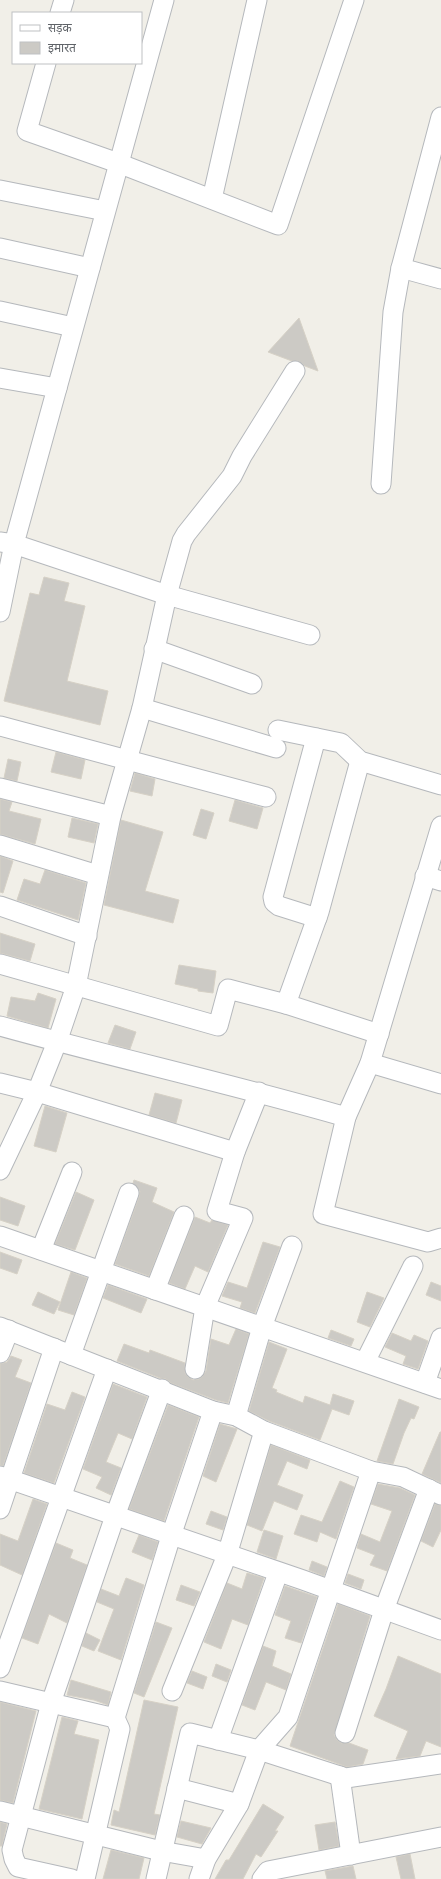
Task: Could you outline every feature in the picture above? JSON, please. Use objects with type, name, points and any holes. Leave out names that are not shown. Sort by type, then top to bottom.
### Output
[{"type":"street","points":[[60,12],[64,0]]},
{"type":"street","points":[[0,612],[7,543],[74,327],[164,0]]},
{"type":"street","points":[[212,198],[257,0]]},
{"type":"street","points":[[46,64],[27,131],[212,198],[278,225],[354,0]]},
{"type":"street","points":[[381,484],[391,330],[401,268],[441,117]]},
{"type":"street","points":[[0,190],[105,211]]},
{"type":"street","points":[[0,248],[90,268]]},
{"type":"street","points":[[401,268],[441,279]]},
{"type":"street","points":[[0,311],[74,327]]},
{"type":"street","points":[[0,1170],[37,1092],[57,1042],[76,986],[98,875],[112,816],[142,708],[154,649],[182,541],[232,476],[242,456],[295,371]]},
{"type":"street","points":[[0,378],[56,388]]},
{"type":"street","points":[[7,543],[167,595],[310,634]]},
{"type":"street","points":[[154,649],[252,684]]},
{"type":"street","points":[[142,708],[277,739],[316,738],[341,743],[360,761],[441,785]]},
{"type":"street","points":[[0,726],[127,758],[266,797]]},
{"type":"street","points":[[316,738],[273,897],[274,902],[279,906],[316,918]]},
{"type":"street","points":[[286,1004],[316,918],[360,761]]},
{"type":"street","points":[[0,788],[112,816]]},
{"type":"street","points":[[441,826],[433,878],[370,1063],[346,1117],[324,1214],[428,1242],[441,1238]]},
{"type":"street","points":[[0,845],[98,875]]},
{"type":"street","points":[[0,906],[87,936]]},
{"type":"street","points":[[0,964],[218,1026],[228,988],[286,1004],[379,1034]]},
{"type":"street","points":[[0,1026],[57,1042],[259,1092],[346,1117]]},
{"type":"street","points":[[370,1063],[441,1084]]},
{"type":"street","points":[[0,1083],[37,1092],[235,1152]]},
{"type":"street","points":[[195,1369],[205,1307],[243,1218],[218,1211],[235,1152],[259,1092]]},
{"type":"street","points":[[41,1250],[72,1172]]},
{"type":"street","points":[[0,1509],[5,1478],[102,1271],[129,1193]]},
{"type":"street","points":[[155,1290],[184,1216]]},
{"type":"street","points":[[0,1236],[433,1386],[441,1338]]},
{"type":"street","points":[[236,1416],[262,1327],[292,1246]]},
{"type":"street","points":[[364,1362],[413,1266]]},
{"type":"street","points":[[0,1353],[4,1329],[162,1389],[213,1411],[236,1416],[264,1431],[371,1471],[403,1477],[435,1492],[384,1610],[345,1733]]},
{"type":"street","points":[[0,1668],[107,1369]]},
{"type":"street","points":[[72,1879],[18,1867],[12,1850],[51,1703],[114,1516],[162,1389]]},
{"type":"street","points":[[85,1879],[120,1729],[115,1718],[171,1536],[213,1411]]},
{"type":"street","points":[[172,1691],[227,1555],[264,1431]]},
{"type":"street","points":[[199,1879],[206,1859],[238,1804],[258,1750],[288,1717],[371,1471]]},
{"type":"street","points":[[5,1478],[441,1630]]},
{"type":"street","points":[[218,1740],[278,1573]]},
{"type":"street","points":[[0,1691],[115,1718]]},
{"type":"street","points":[[156,1879],[161,1851],[190,1733],[258,1750],[340,1776],[354,1778],[441,1764]]},
{"type":"street","points":[[340,1776],[351,1855]]},
{"type":"street","points":[[177,1788],[238,1804]]},
{"type":"street","points":[[0,1811],[161,1851],[206,1859]]},
{"type":"street","points":[[262,1879],[268,1871],[441,1840]]},
{"type":"building","points":[[299,318],[318,371],[305,366],[300,362],[292,361],[268,352]]},
{"type":"building","points":[[44,577],[69,583],[64,601],[85,606],[67,681],[108,691],[100,725],[4,701],[30,593],[39,595]]},
{"type":"building","points":[[56,752],[85,760],[81,779],[51,772]]},
{"type":"building","points":[[8,759],[21,762],[17,781],[4,778]]},
{"type":"building","points":[[135,773],[155,779],[152,796],[130,791]]},
{"type":"building","points":[[0,799],[12,802],[9,811],[41,819],[35,844],[0,834]]},
{"type":"building","points":[[235,800],[263,808],[257,829],[229,821]]},
{"type":"building","points":[[201,809],[214,813],[206,839],[193,835]]},
{"type":"building","points":[[72,818],[98,824],[94,843],[68,837]]},
{"type":"building","points":[[121,820],[163,832],[145,891],[179,900],[173,923],[104,905]]},
{"type":"building","points":[[0,856],[13,861],[3,893],[0,892]]},
{"type":"building","points":[[45,870],[86,883],[78,920],[17,900],[24,879],[40,884]]},
{"type":"building","points":[[0,933],[35,944],[30,961],[0,953]]},
{"type":"building","points":[[179,965],[216,971],[213,993],[198,991],[198,989],[175,984]]},
{"type":"building","points":[[38,993],[56,999],[48,1028],[7,1016],[11,997],[35,1001]]},
{"type":"building","points":[[115,1025],[136,1032],[130,1049],[108,1043]]},
{"type":"building","points":[[155,1093],[182,1100],[176,1123],[149,1115]]},
{"type":"building","points":[[45,1106],[67,1113],[56,1152],[34,1146]]},
{"type":"building","points":[[134,1180],[157,1188],[152,1202],[174,1212],[149,1276],[115,1264],[139,1197],[140,1191],[133,1183]]},
{"type":"building","points":[[76,1192],[94,1200],[75,1250],[55,1244]]},
{"type":"building","points":[[0,1197],[25,1206],[18,1226],[0,1220]]},
{"type":"building","points":[[195,1217],[210,1223],[212,1220],[228,1225],[208,1272],[195,1266],[185,1289],[169,1283]]},
{"type":"building","points":[[263,1242],[280,1247],[255,1313],[240,1308],[242,1302],[222,1296],[228,1282],[247,1288]]},
{"type":"building","points":[[0,1252],[22,1260],[17,1274],[0,1268]]},
{"type":"building","points":[[71,1272],[87,1278],[74,1315],[58,1310]]},
{"type":"building","points":[[431,1282],[441,1286],[441,1301],[426,1295]]},
{"type":"building","points":[[108,1285],[147,1299],[141,1313],[103,1298]]},
{"type":"building","points":[[38,1292],[60,1302],[54,1314],[32,1305]]},
{"type":"building","points":[[367,1292],[384,1298],[370,1327],[357,1322]]},
{"type":"building","points":[[236,1329],[249,1334],[228,1403],[171,1383],[166,1379],[117,1361],[124,1344],[149,1353],[150,1350],[185,1363],[185,1373],[188,1377],[193,1380],[199,1379],[206,1371],[211,1339],[229,1345]]},
{"type":"building","points":[[331,1330],[354,1339],[351,1346],[328,1338]]},
{"type":"building","points":[[392,1333],[411,1341],[414,1335],[428,1341],[418,1369],[403,1364],[406,1356],[385,1347]]},
{"type":"building","points":[[269,1342],[287,1349],[272,1388],[277,1390],[276,1392],[303,1403],[305,1396],[330,1405],[333,1394],[354,1401],[349,1415],[332,1409],[320,1440],[269,1421],[249,1411]]},
{"type":"building","points":[[11,1356],[22,1360],[15,1377],[31,1383],[3,1466],[0,1465],[0,1364],[7,1362]]},
{"type":"building","points":[[113,1384],[147,1397],[132,1439],[118,1433],[106,1462],[121,1468],[111,1495],[96,1488],[102,1477],[83,1469]]},
{"type":"building","points":[[72,1392],[85,1397],[54,1483],[24,1473],[47,1404],[65,1410]]},
{"type":"building","points":[[399,1399],[419,1407],[414,1419],[411,1418],[404,1433],[393,1464],[377,1461]]},
{"type":"building","points":[[168,1405],[199,1417],[164,1521],[129,1509]]},
{"type":"building","points":[[220,1424],[237,1429],[216,1482],[203,1476]]},
{"type":"building","points":[[441,1432],[441,1483],[422,1474]]},
{"type":"building","points":[[271,1445],[310,1460],[307,1469],[287,1461],[277,1485],[303,1495],[297,1510],[274,1501],[262,1531],[247,1525]]},
{"type":"building","points":[[340,1481],[354,1487],[336,1539],[320,1532],[317,1542],[294,1534],[301,1515],[322,1522]]},
{"type":"building","points":[[378,1484],[400,1488],[415,1495],[387,1571],[370,1565],[375,1555],[357,1548],[361,1534],[380,1542],[392,1511],[371,1504]]},
{"type":"building","points":[[33,1499],[47,1504],[22,1575],[0,1565],[0,1534],[18,1541]]},
{"type":"building","points":[[435,1504],[441,1506],[441,1530],[433,1547],[421,1541]]},
{"type":"building","points":[[211,1511],[227,1517],[223,1530],[206,1524]]},
{"type":"building","points":[[264,1530],[283,1536],[276,1559],[257,1552]]},
{"type":"building","points":[[139,1535],[158,1542],[152,1560],[132,1552]]},
{"type":"building","points":[[56,1543],[73,1550],[70,1558],[87,1565],[67,1623],[49,1614],[38,1644],[22,1638]]},
{"type":"building","points":[[312,1561],[327,1567],[324,1576],[309,1570]]},
{"type":"building","points":[[247,1573],[264,1578],[248,1625],[232,1619],[221,1649],[204,1642],[227,1583],[242,1589]]},
{"type":"building","points":[[348,1574],[364,1580],[361,1589],[345,1583]]},
{"type":"building","points":[[126,1578],[144,1585],[121,1660],[98,1651],[114,1609],[97,1602],[101,1589],[119,1596]]},
{"type":"building","points":[[181,1585],[200,1592],[194,1606],[176,1600]]},
{"type":"building","points":[[285,1586],[317,1597],[301,1643],[285,1638],[291,1621],[275,1615]]},
{"type":"building","points":[[338,1604],[370,1616],[334,1735],[341,1743],[349,1743],[368,1750],[363,1764],[347,1767],[290,1746]]},
{"type":"building","points":[[156,1622],[172,1628],[144,1697],[134,1693]]},
{"type":"building","points":[[86,1633],[100,1640],[94,1651],[82,1646]]},
{"type":"building","points":[[263,1646],[276,1651],[272,1666],[291,1674],[286,1690],[266,1682],[255,1710],[242,1705]]},
{"type":"building","points":[[398,1656],[441,1674],[441,1747],[426,1741],[420,1756],[396,1759],[408,1731],[374,1716]]},
{"type":"building","points":[[216,1664],[231,1670],[227,1682],[212,1676]]},
{"type":"building","points":[[192,1671],[207,1677],[203,1689],[187,1683]]},
{"type":"building","points":[[71,1680],[111,1692],[108,1705],[94,1700],[67,1695]]},
{"type":"building","points":[[144,1700],[178,1707],[154,1814],[160,1815],[155,1835],[111,1825],[114,1810],[119,1812]]},
{"type":"building","points":[[0,1702],[36,1711],[13,1803],[0,1800]]},
{"type":"building","points":[[62,1717],[78,1721],[74,1734],[99,1740],[82,1819],[39,1809]]},
{"type":"building","points":[[263,1804],[284,1817],[275,1831],[278,1831],[261,1857],[256,1854],[243,1879],[215,1879],[226,1860],[229,1860]]},
{"type":"building","points":[[181,1821],[211,1828],[202,1844],[177,1837]]},
{"type":"building","points":[[0,1822],[7,1824],[2,1846],[0,1846]]},
{"type":"building","points":[[335,1822],[339,1846],[319,1850],[315,1825]]},
{"type":"building","points":[[111,1850],[144,1858],[139,1879],[103,1879]]},
{"type":"building","points":[[410,1854],[415,1879],[401,1879],[396,1857]]},
{"type":"building","points":[[353,1866],[356,1879],[327,1879],[325,1871]]}]
